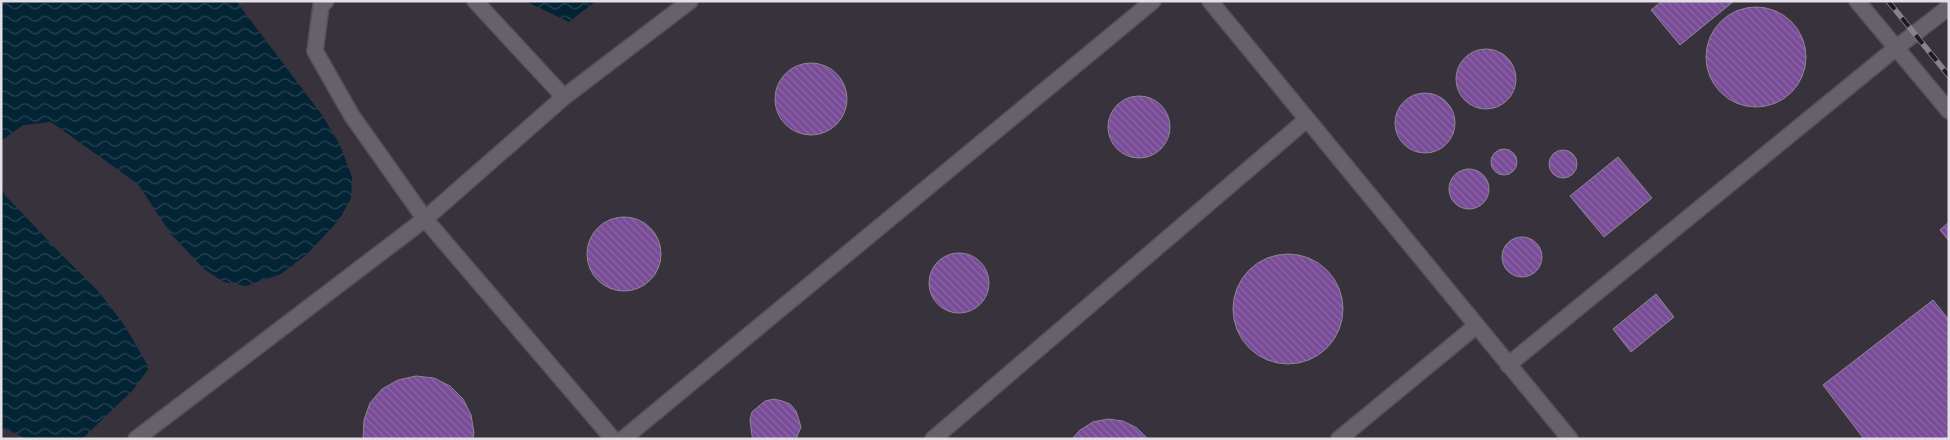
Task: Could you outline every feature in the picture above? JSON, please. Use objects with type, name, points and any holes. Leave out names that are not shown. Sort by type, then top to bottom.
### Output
[{"type":"lane","points":[[326,1],[320,6],[315,51],[352,116],[425,219],[614,439]]},
{"type":"lane","points":[[475,1],[564,97]]},
{"type":"lane","points":[[136,439],[425,219],[564,97],[690,1]]},
{"type":"lane","points":[[623,439],[1153,1]]},
{"type":"lane","points":[[1210,1],[1570,439]]},
{"type":"lane","points":[[1857,1],[1949,111]]},
{"type":"lane","points":[[1508,365],[1896,48],[1949,7]]},
{"type":"lane","points":[[933,439],[1306,120]]},
{"type":"lane","points":[[1339,439],[1476,326]]},
{"type":"water","points":[[1,1],[236,1],[322,115],[340,145],[352,177],[351,198],[339,220],[306,255],[281,274],[246,286],[224,282],[205,270],[171,234],[138,184],[51,122],[23,125],[1,141]]},
{"type":"water","points":[[525,1],[596,1],[569,22]]},
{"type":"water","points":[[1,186],[5,195],[99,292],[125,326],[149,368],[133,390],[82,439],[28,439],[1,428]]},
{"type":"building","points":[[1662,1],[1734,1],[1680,45],[1651,10]]},
{"type":"building","points":[[1746,7],[1766,7],[1775,10],[1792,21],[1803,38],[1806,47],[1806,67],[1803,76],[1792,93],[1775,104],[1766,107],[1746,107],[1728,99],[1714,85],[1706,67],[1706,47],[1714,29],[1728,15]]},
{"type":"building","points":[[1486,49],[1503,54],[1511,62],[1516,79],[1511,96],[1503,104],[1486,109],[1469,104],[1461,96],[1456,79],[1461,62],[1469,54]]},
{"type":"building","points":[[818,63],[837,73],[845,85],[847,99],[845,113],[837,125],[825,133],[804,135],[785,125],[777,113],[775,92],[785,73],[797,65]]},
{"type":"building","points":[[1419,93],[1431,93],[1442,98],[1450,106],[1455,117],[1453,135],[1442,148],[1431,153],[1419,153],[1408,148],[1400,140],[1395,129],[1395,117],[1400,106],[1408,98]]},
{"type":"building","points":[[1139,96],[1151,99],[1161,105],[1167,115],[1170,127],[1167,139],[1161,149],[1151,155],[1139,158],[1127,155],[1117,149],[1111,139],[1108,127],[1111,115],[1117,105],[1127,99]]},
{"type":"building","points":[[1504,149],[1513,153],[1517,162],[1513,171],[1504,175],[1495,171],[1491,162],[1495,153]]},
{"type":"building","points":[[1563,150],[1573,154],[1577,164],[1573,174],[1563,178],[1553,174],[1549,164],[1553,154]]},
{"type":"building","points":[[1618,157],[1652,198],[1604,237],[1570,196]]},
{"type":"building","points":[[1465,169],[1473,169],[1480,172],[1486,178],[1489,189],[1486,200],[1480,206],[1473,209],[1465,209],[1458,206],[1452,200],[1449,193],[1449,185],[1452,178],[1458,172]]},
{"type":"building","points":[[624,217],[645,223],[655,233],[661,254],[655,275],[645,285],[624,291],[603,285],[593,275],[587,254],[593,233],[603,223]]},
{"type":"building","points":[[1949,222],[1949,241],[1940,230]]},
{"type":"building","points":[[1526,237],[1533,240],[1539,246],[1542,257],[1541,265],[1533,274],[1526,277],[1518,277],[1511,274],[1503,265],[1502,253],[1505,246],[1514,238]]},
{"type":"building","points":[[959,253],[975,258],[980,262],[984,267],[989,283],[984,299],[980,304],[975,308],[959,313],[943,308],[938,304],[934,299],[929,283],[934,267],[938,262],[943,258]]},
{"type":"building","points":[[1288,254],[1309,258],[1327,270],[1339,288],[1343,309],[1339,330],[1327,348],[1309,360],[1288,364],[1267,360],[1249,348],[1237,330],[1233,309],[1237,288],[1249,270],[1267,258]]},
{"type":"building","points":[[1656,294],[1674,317],[1631,352],[1613,329]]},
{"type":"building","points":[[1933,300],[1949,320],[1949,439],[1864,439],[1823,385]]},
{"type":"building","points":[[416,376],[434,378],[450,386],[463,399],[471,415],[473,439],[363,439],[364,420],[370,403],[382,389],[398,380]]},
{"type":"building","points":[[774,399],[790,404],[796,411],[801,427],[796,439],[754,439],[752,436],[750,420],[752,412],[765,401]]},
{"type":"building","points":[[1108,419],[1123,421],[1137,428],[1148,439],[1072,439],[1080,430],[1093,422]]},
{"type":"railway","points":[[1888,1],[1949,76]]}]
